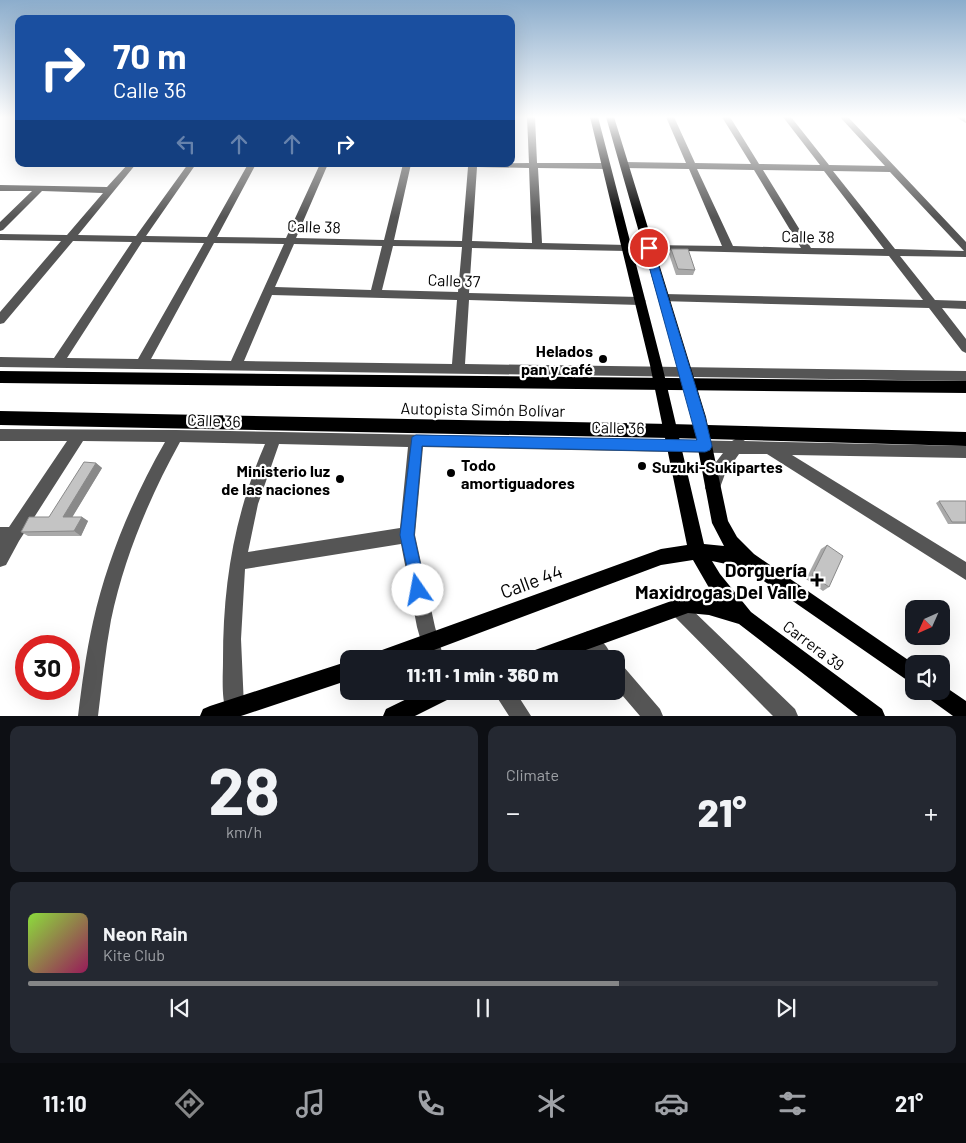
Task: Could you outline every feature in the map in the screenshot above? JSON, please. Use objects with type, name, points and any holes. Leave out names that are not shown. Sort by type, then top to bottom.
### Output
[{"type":"highway","name":"Autopista Simón Bolívar","points":[[0,376],[543,375],[788,379],[966,387]]},
{"type":"highway","name":"Autopista Simón Bolívar","points":[[0,418],[703,439],[752,433],[966,439]]},
{"type":"main road","name":"Carrera 39","points":[[602,150],[658,377],[697,551],[714,580],[745,618],[875,716]]},
{"type":"main road","name":"Carrera 39","points":[[620,150],[687,377],[703,439],[720,523],[731,543],[748,560],[905,670]]},
{"type":"main road","name":"Calle 44","points":[[435,650],[661,557],[697,551],[725,554],[748,560]]},
{"type":"main road","points":[[560,650],[677,607],[701,604],[721,608],[745,618]]},
{"type":"main road","points":[[210,716],[340,673]]},
{"type":"main road","points":[[393,716],[426,700]]},
{"type":"main road","points":[[948,700],[966,713]]},
{"type":"street","points":[[533,150],[537,246]]},
{"type":"street","points":[[685,150],[729,250]]},
{"type":"street","points":[[746,150],[808,251]]},
{"type":"street","points":[[813,150],[966,348]]},
{"type":"street","points":[[875,150],[966,248]]},
{"type":"street","points":[[515,165],[606,166]]},
{"type":"street","points":[[624,165],[892,168]]},
{"type":"street","points":[[0,320],[129,167]]},
{"type":"street","points":[[57,363],[139,238],[190,167]]},
{"type":"street","points":[[142,364],[250,167]]},
{"type":"street","points":[[236,364],[323,167]]},
{"type":"street","points":[[376,294],[406,167]]},
{"type":"street","points":[[458,367],[473,167]]},
{"type":"street","points":[[0,188],[110,190]]},
{"type":"street","points":[[0,228],[39,189]]},
{"type":"street","name":"Calle 38","points":[[0,237],[289,240],[387,244],[627,248]]},
{"type":"street","name":"Calle 38","points":[[649,248],[966,254]]},
{"type":"street","name":"Calle 37","points":[[268,291],[640,302]]},
{"type":"street","points":[[664,298],[966,305]]},
{"type":"street","points":[[0,362],[458,367],[543,375]]},
{"type":"street","points":[[788,379],[966,376]]},
{"type":"street","points":[[713,488],[718,471],[735,447],[752,433]]},
{"type":"street","name":"Calle 36","points":[[0,435],[176,436],[416,441],[671,438]]},
{"type":"street","points":[[0,559],[7,535],[79,436]]},
{"type":"street","points":[[88,716],[97,646],[117,569],[141,503],[176,436]]},
{"type":"street","points":[[234,707],[231,622],[237,562],[250,502],[274,439]]},
{"type":"street","points":[[703,439],[735,447],[966,452]]},
{"type":"street","points":[[416,441],[407,535],[433,650]]},
{"type":"street","points":[[769,448],[966,572]]},
{"type":"street","points":[[237,562],[407,535]]},
{"type":"street","points":[[677,607],[788,716]]},
{"type":"street","points":[[588,640],[596,650]]},
{"type":"street","points":[[625,683],[653,716]]},
{"type":"street","points":[[509,700],[521,716]]},
{"type":"building","points":[[671,249],[688,249],[695,270],[678,269]]},
{"type":"building","points":[[84,462],[96,463],[63,517],[82,517],[74,531],[21,532],[29,517],[49,517]]},
{"type":"building","points":[[939,501],[966,501],[966,522],[952,522]]},
{"type":"building","points":[[827,545],[843,556],[829,587],[812,575]]},
{"type":"place","name":"Helados pan y café","points":[[603,359]]},
{"type":"place","name":"Suzuki-Sukipartes","points":[[642,466]]},
{"type":"place","name":"Todo amortiguadores","points":[[451,473]]},
{"type":"place","name":"Ministerio luz de las naciones","points":[[340,479]]},
{"type":"place","name":"Dorguería Maxidrogas Del Valle","points":[[817,580]]},
{"type":"route","points":[[418,590],[407,535],[416,441],[705,446],[699,417],[649,248]]}]
